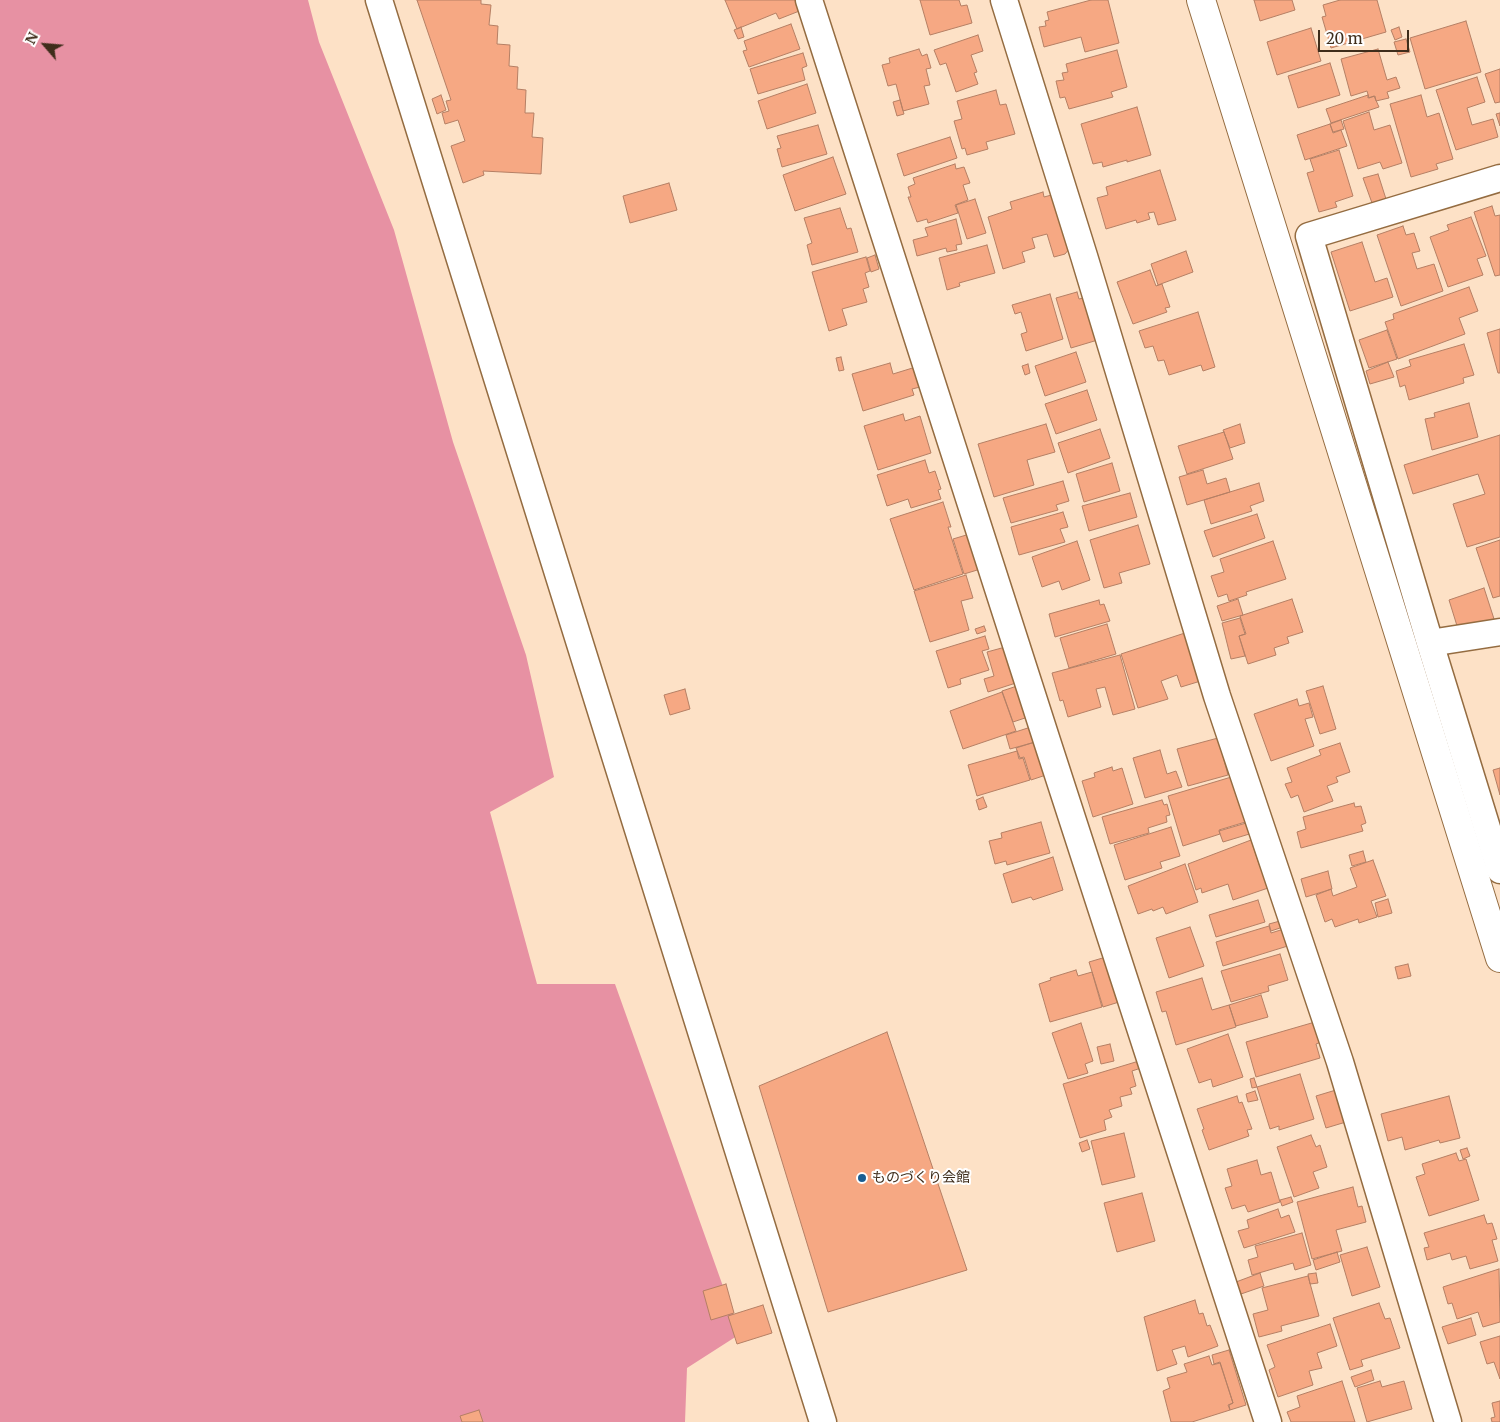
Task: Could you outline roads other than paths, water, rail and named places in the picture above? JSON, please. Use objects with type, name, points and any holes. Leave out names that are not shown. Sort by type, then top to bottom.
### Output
[{"type":"street","points":[[380,0],[823,1422]]},
{"type":"street","points":[[809,0],[1268,1422]]},
{"type":"street","points":[[1004,0],[1218,696],[1340,1062],[1448,1422]]},
{"type":"street","points":[[1201,0],[1500,958]]},
{"type":"street","points":[[1500,178],[1309,236],[1430,643],[1500,870]]},
{"type":"street","points":[[1430,643],[1500,632]]},
{"type":"place","name":"ものづくり会館","points":[[862,1178]]}]
